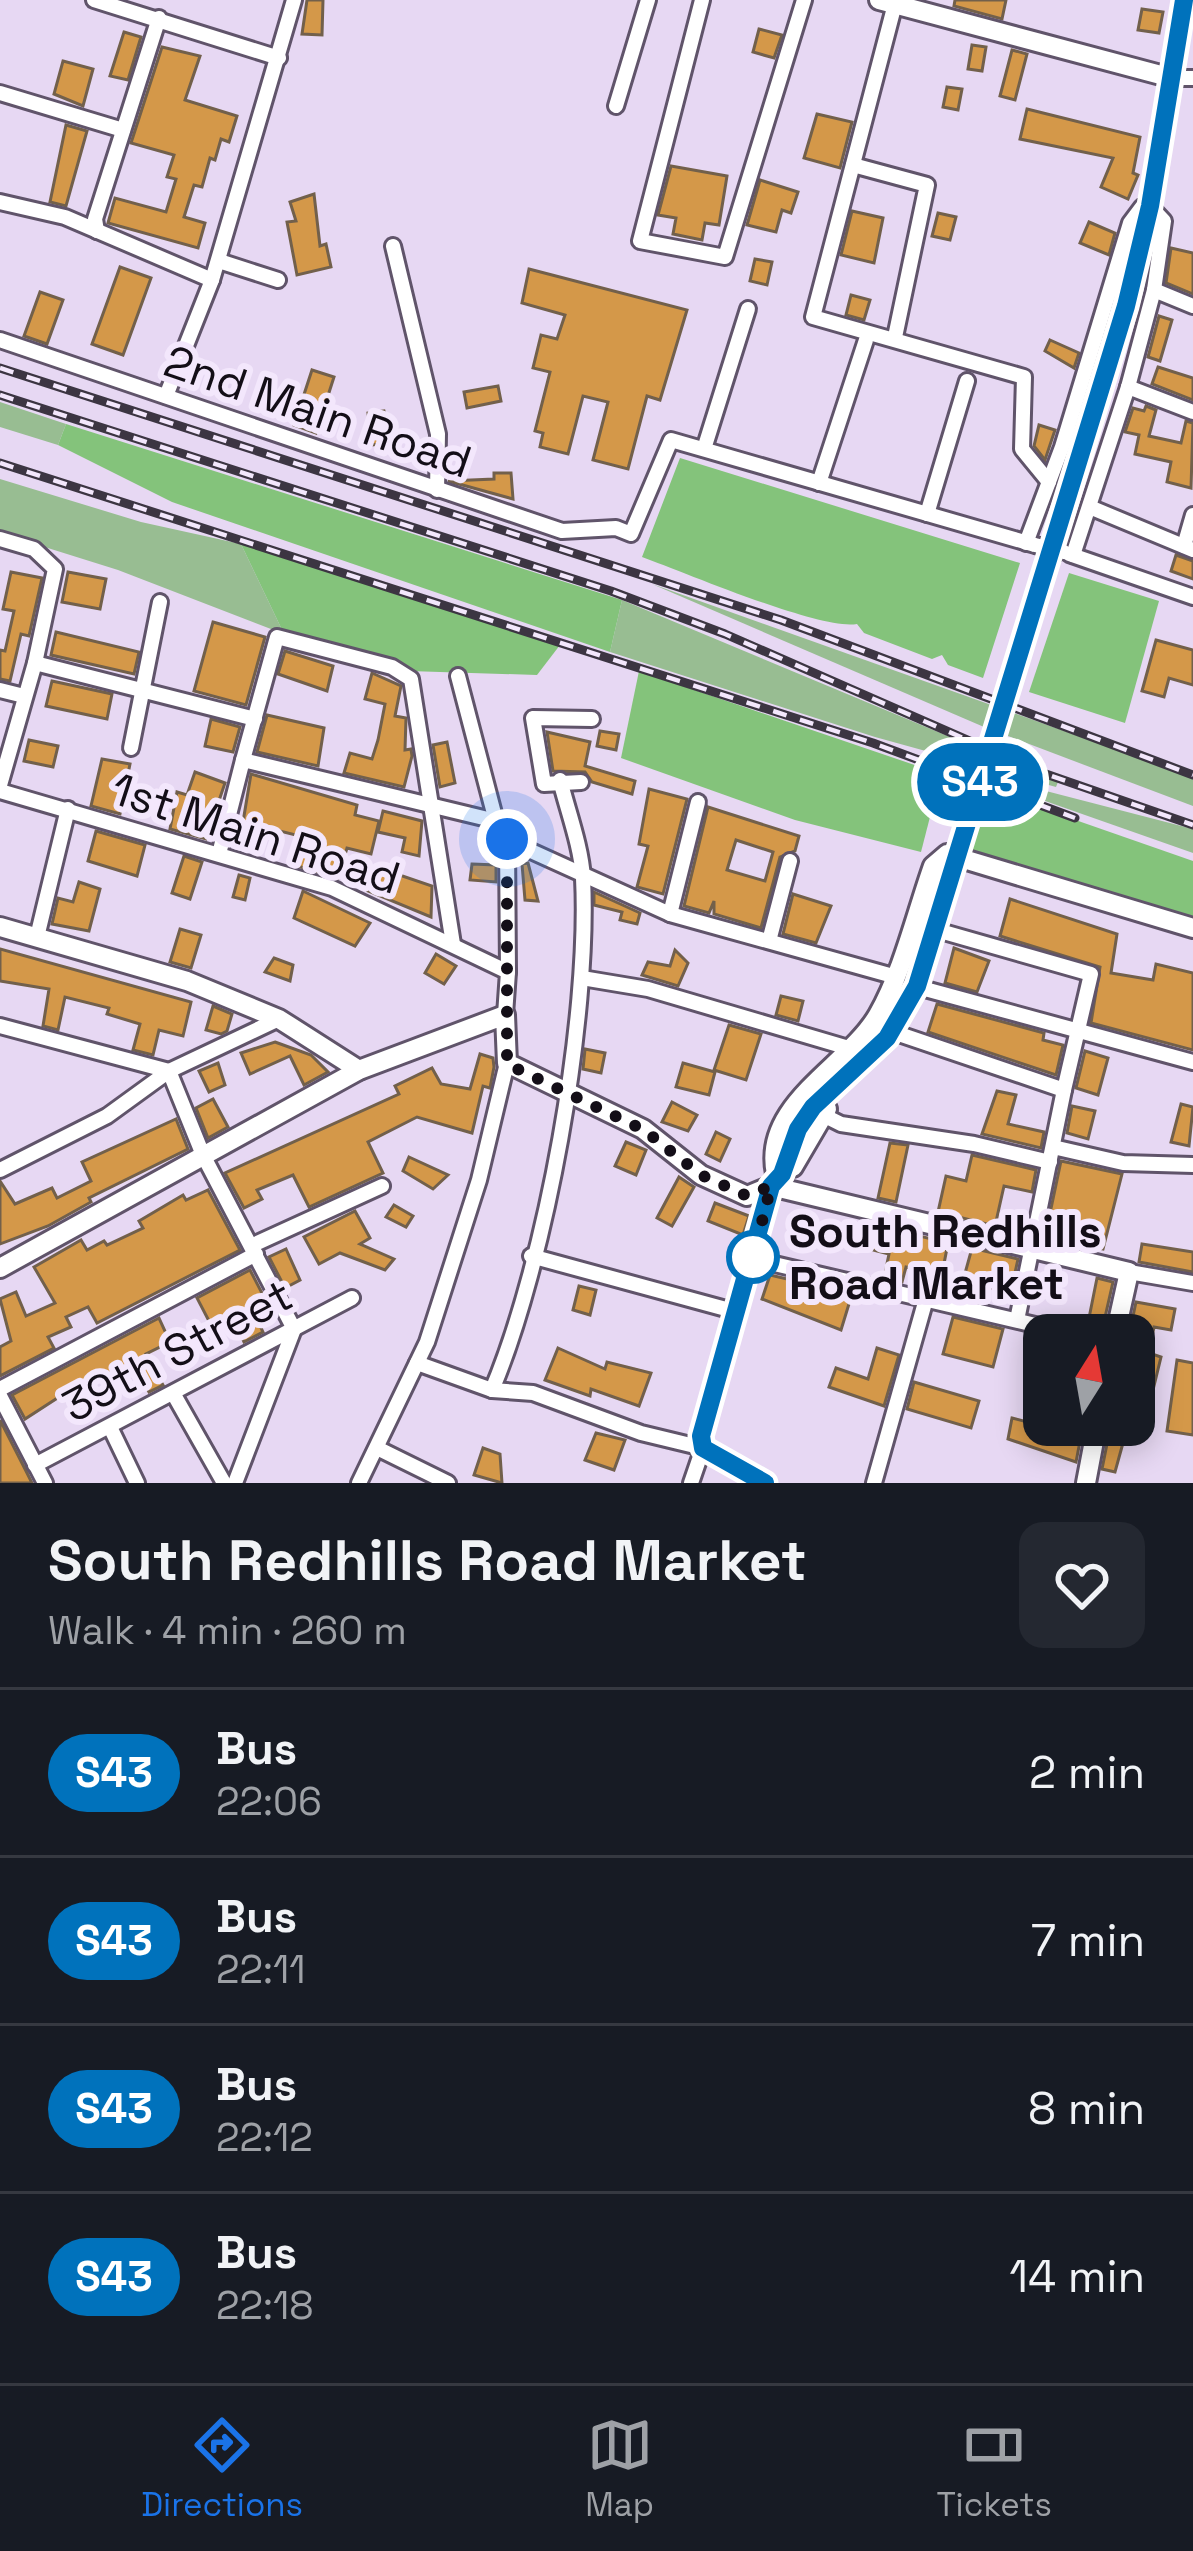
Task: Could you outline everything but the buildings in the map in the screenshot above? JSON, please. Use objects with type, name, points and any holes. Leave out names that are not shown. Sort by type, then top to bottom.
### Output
[{"type":"street","points":[[94,0],[279,58]]},
{"type":"street","points":[[166,396],[219,261],[294,0]]},
{"type":"street","points":[[616,106],[648,0]]},
{"type":"street","points":[[701,0],[640,241],[724,257],[803,0]]},
{"type":"street","points":[[957,21],[960,0]]},
{"type":"street","points":[[1050,548],[1150,206],[1184,0]]},
{"type":"street","points":[[1049,482],[1022,449],[1024,377],[813,317],[890,1],[1172,78],[1193,78]]},
{"type":"street","points":[[97,231],[122,130],[159,18]]},
{"type":"street","points":[[0,93],[122,130]]},
{"type":"street","points":[[853,165],[926,185],[896,337]]},
{"type":"street","points":[[0,202],[64,217],[212,280]]},
{"type":"street","points":[[1050,548],[1092,508],[1128,387],[1154,290],[1164,221],[1150,206]]},
{"type":"street","points":[[1050,548],[1049,482],[1130,223],[1142,207],[1150,206]]},
{"type":"street","points":[[393,246],[439,434],[437,490]]},
{"type":"street","points":[[219,261],[278,280]]},
{"type":"street","points":[[1154,290],[1193,306]]},
{"type":"street","points":[[748,310],[704,449],[1050,548],[1193,597]]},
{"type":"street","name":"2nd Main Road","points":[[0,340],[562,531],[616,528],[632,534],[671,440],[704,449]]},
{"type":"street","points":[[819,483],[866,340]]},
{"type":"street","points":[[927,514],[967,381]]},
{"type":"street","points":[[1128,387],[1193,412]]},
{"type":"street","points":[[1092,508],[1188,548],[1193,515]]},
{"type":"street","points":[[0,539],[34,549],[55,569],[0,788]]},
{"type":"street","points":[[131,748],[160,602]]},
{"type":"street","points":[[219,854],[277,637],[392,667],[411,680],[414,691],[453,944]]},
{"type":"street","points":[[35,663],[255,719]]},
{"type":"street","points":[[358,1483],[417,1363],[479,1180],[507,1064],[507,839],[496,821],[458,676]]},
{"type":"street","points":[[0,690],[24,696]]},
{"type":"street","points":[[581,782],[544,784],[533,718],[592,718]]},
{"type":"street","points":[[243,760],[496,821]]},
{"type":"street","points":[[491,1390],[517,1331],[582,978],[583,874],[560,780]]},
{"type":"street","name":"1st Main Road","points":[[0,788],[332,888],[508,972]]},
{"type":"street","points":[[670,914],[698,802]]},
{"type":"street","points":[[37,937],[68,809]]},
{"type":"street","points":[[507,839],[670,914],[893,976]]},
{"type":"street","points":[[777,1179],[774,1168],[782,1125],[796,1103],[852,1049],[878,1015],[933,866],[946,854],[1193,928]]},
{"type":"street","points":[[507,1064],[644,1130],[701,1175],[747,1196],[796,1165],[821,1114],[902,1035],[926,989],[966,860]]},
{"type":"street","points":[[769,941],[790,861]]},
{"type":"street","points":[[691,1483],[777,1179],[813,1107],[887,1038],[917,986],[949,880]]},
{"type":"street","points":[[0,927],[187,982],[279,1019],[359,1070]]},
{"type":"street","points":[[946,933],[1091,974],[1017,1320]]},
{"type":"street","points":[[582,978],[648,989],[852,1049]]},
{"type":"street","points":[[926,989],[1193,1063]]},
{"type":"street","points":[[0,1268],[359,1070],[505,1015]]},
{"type":"street","points":[[0,1170],[107,1116],[169,1071],[279,1019]]},
{"type":"street","points":[[0,1026],[169,1071]]},
{"type":"street","points":[[902,1035],[1064,1090]]},
{"type":"street","points":[[169,1071],[203,1155],[293,1329],[235,1483]]},
{"type":"street","points":[[821,1114],[859,1128],[974,1144],[1123,1163],[1193,1165]]},
{"type":"street","points":[[777,1179],[1031,1252],[1193,1283]]},
{"type":"street","points":[[45,1483],[0,1392],[255,1250],[382,1186]]},
{"type":"street","points":[[531,1256],[737,1312]]},
{"type":"street","points":[[753,1258],[1023,1321]]},
{"type":"street","points":[[1119,1314],[1129,1272]]},
{"type":"street","name":"39th Street","points":[[35,1465],[352,1298]]},
{"type":"street","points":[[874,1483],[926,1299]]},
{"type":"street","points":[[417,1363],[491,1390],[533,1394],[703,1448],[765,1483]]},
{"type":"street","points":[[173,1393],[224,1483]]},
{"type":"street","points":[[110,1427],[137,1483]]},
{"type":"street","points":[[1086,1483],[1093,1446]]},
{"type":"street","points":[[377,1448],[448,1483]]},
{"type":"green space","points":[[0,402],[66,424],[58,445],[0,427]]},
{"type":"green space","points":[[66,424],[622,600],[610,652],[172,502],[58,445]]},
{"type":"green space","points":[[680,458],[1020,563],[983,678],[948,665],[942,655],[932,659],[864,633],[857,624],[784,610],[642,557]]},
{"type":"green space","points":[[0,479],[141,522],[241,544],[284,634],[118,570],[0,533]]},
{"type":"green space","points":[[241,544],[560,645],[537,675],[409,671],[284,634]]},
{"type":"green space","points":[[1069,573],[1159,601],[1125,723],[1029,692]]},
{"type":"green space","points":[[652,584],[1193,777],[1193,806],[984,727]]},
{"type":"green space","points":[[622,600],[1058,782],[1056,787],[875,737],[610,652]]},
{"type":"green space","points":[[639,671],[941,774],[921,852],[795,820],[621,758]]},
{"type":"green space","points":[[934,762],[1193,829],[1193,853]]},
{"type":"green space","points":[[987,789],[1193,861],[1193,921],[968,855]]},
{"type":"tunnel","points":[[949,880],[1054,544]]},
{"type":"railway","points":[[0,368],[781,620],[1193,775]]},
{"type":"railway","points":[[0,395],[611,591],[725,634],[1043,773],[1193,825]]},
{"type":"railway","points":[[0,463],[873,743],[1075,818]]},
{"type":"bus line","name":"S43","points":[[765,1483],[714,1450],[703,1448],[701,1436],[771,1186],[782,1174],[798,1129],[813,1107],[887,1038],[917,986],[1126,306],[1150,206],[1184,0]]},
{"type":"place","name":"South Redhills Road Market","points":[[753,1257]]},
{"type":"route","points":[[507,839],[507,1064],[644,1130],[701,1175],[747,1196],[771,1186],[753,1257]]}]
